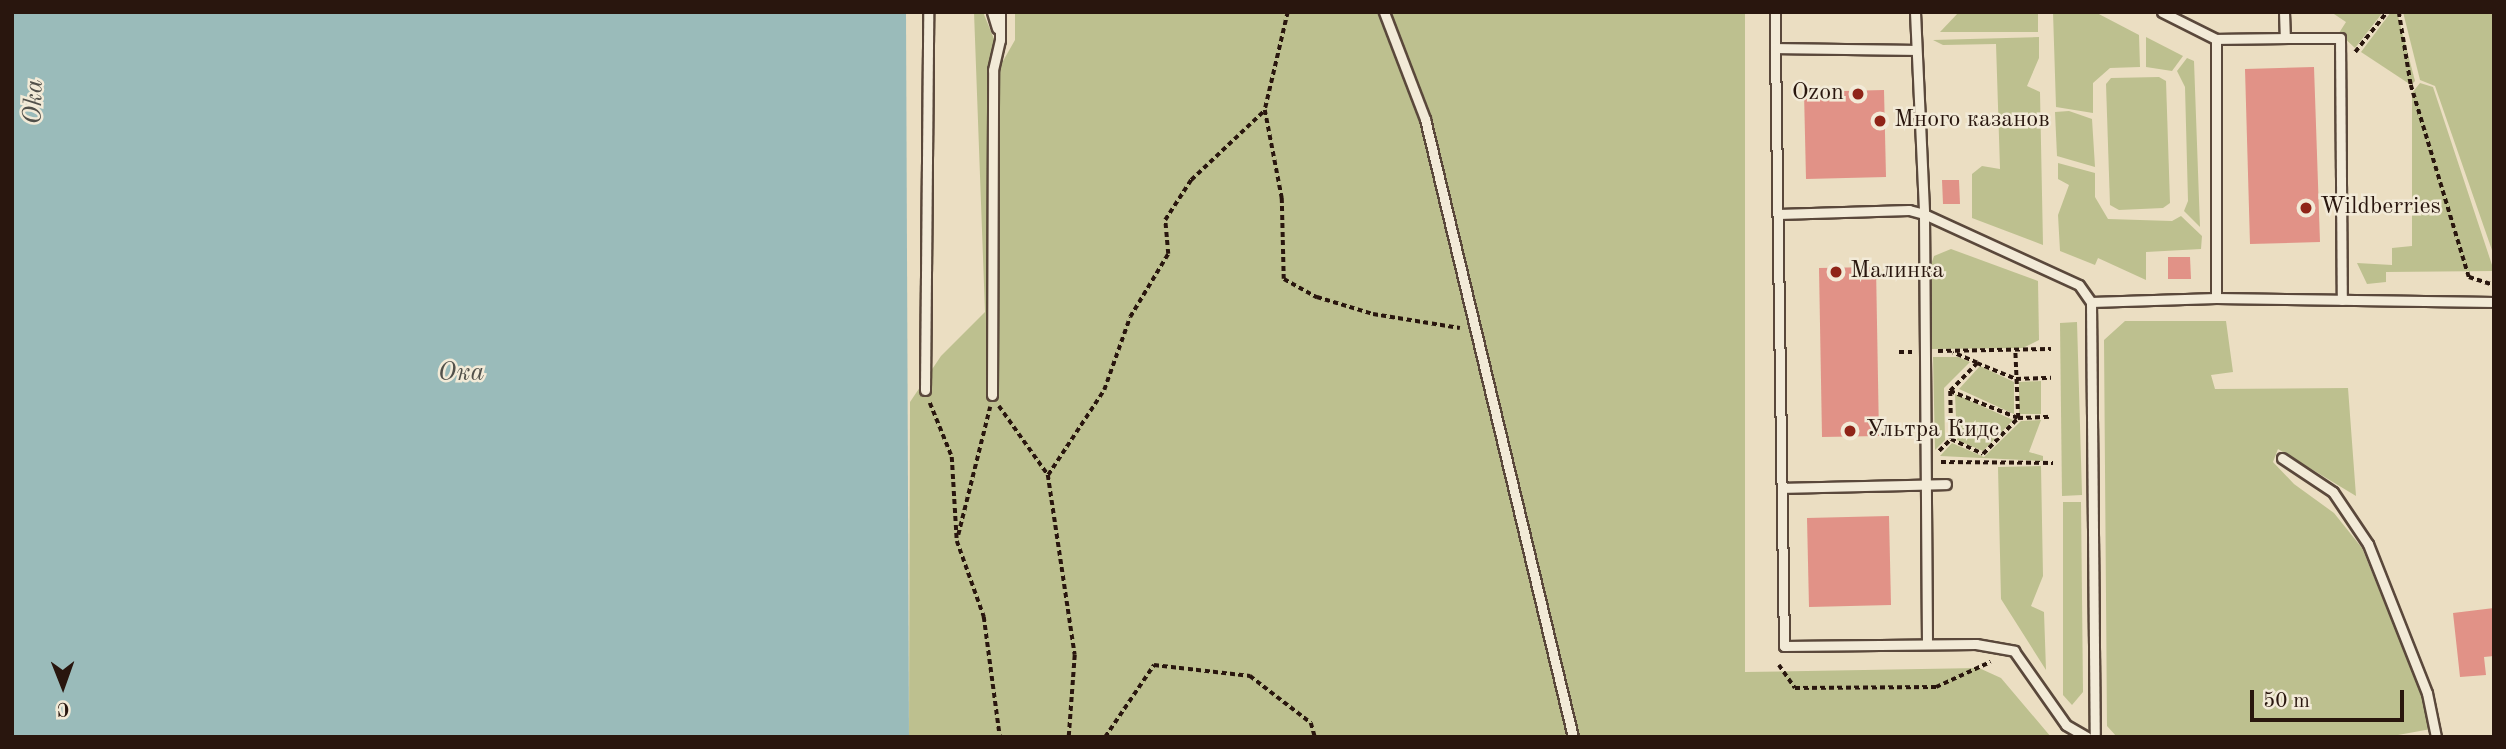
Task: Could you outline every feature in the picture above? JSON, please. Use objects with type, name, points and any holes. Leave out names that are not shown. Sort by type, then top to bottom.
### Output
[{"type":"lane","points":[[925,390],[928,12]]},
{"type":"lane","points":[[992,12],[1000,40]]},
{"type":"lane","points":[[992,395],[993,70],[1000,40],[1000,12]]},
{"type":"lane","points":[[1384,12],[1425,119],[1472,330],[1520,503],[1573,737]]},
{"type":"lane","points":[[1774,12],[1784,646],[1976,644],[2014,651],[2066,725],[2087,737]]},
{"type":"lane","points":[[1915,12],[1924,214],[1927,644]]},
{"type":"lane","points":[[2162,12],[2216,39],[2340,38],[2342,300]]},
{"type":"lane","points":[[2284,12],[2285,38]]},
{"type":"lane","points":[[2216,39],[2216,298]]},
{"type":"lane","points":[[1775,47],[1915,50]]},
{"type":"lane","points":[[1778,214],[1909,210],[1924,214],[2079,285],[2091,302],[2095,737]]},
{"type":"lane","points":[[2091,302],[2216,298],[2494,302]]},
{"type":"lane","points":[[2282,458],[2333,492],[2368,544],[2427,693],[2436,737]]},
{"type":"lane","points":[[1783,488],[1946,484]]},
{"type":"path","points":[[1288,12],[1265,110],[1282,198],[1284,278],[1317,297],[1373,314],[1472,330]]},
{"type":"path","points":[[2340,70],[2387,12]]},
{"type":"path","points":[[2399,12],[2411,85],[2469,277],[2494,285]]},
{"type":"path","points":[[1048,475],[1104,390],[1130,317],[1168,254],[1165,220],[1191,180],[1265,110]]},
{"type":"path","points":[[1929,352],[2051,349]]},
{"type":"path","points":[[1951,439],[1983,454],[2018,418],[2015,350]]},
{"type":"path","points":[[1950,351],[2016,379],[2051,378]]},
{"type":"path","points":[[1899,352],[1919,352]]},
{"type":"path","points":[[1935,455],[1951,439],[1950,391],[1977,363]]},
{"type":"path","points":[[925,390],[952,457],[957,541],[984,617],[1000,737]]},
{"type":"path","points":[[1950,391],[2018,418],[2052,417]]},
{"type":"path","points":[[957,541],[992,395]]},
{"type":"path","points":[[992,395],[1048,475],[1075,655],[1069,737]]},
{"type":"path","points":[[1930,449],[1943,464],[2053,463]]},
{"type":"path","points":[[1779,665],[1795,688],[1936,687],[2014,651]]},
{"type":"path","points":[[1105,737],[1154,665],[1250,676],[1311,723],[1315,737]]},
{"type":"green space","points":[[974,12],[983,12],[1003,61],[1015,40],[1015,12],[1745,12],[1745,672],[1979,668],[2001,678],[2051,737],[909,737],[910,402],[941,356],[985,312]]},
{"type":"green space","points":[[1959,12],[2038,12],[2038,32],[1940,32]]},
{"type":"green space","points":[[2053,12],[2095,12],[2139,35],[2140,67],[2110,68],[2093,83],[2093,113],[2056,107]]},
{"type":"green space","points":[[2331,12],[2383,12],[2355,48],[2339,33],[2346,22]]},
{"type":"green space","points":[[2391,12],[2397,12],[2415,81],[2411,85],[2361,52]]},
{"type":"green space","points":[[2403,12],[2494,12],[2494,256],[2435,86],[2420,80]]},
{"type":"green space","points":[[2039,37],[2039,58],[2027,86],[2040,92],[2043,245],[1972,218],[1972,174],[1982,166],[2000,169],[1996,44],[1943,45],[1933,40]]},
{"type":"green space","points":[[2146,37],[2183,56],[2172,71],[2146,67]]},
{"type":"green space","points":[[2187,58],[2194,61],[2200,227],[2184,211],[2188,201],[2185,87],[2177,71]]},
{"type":"green space","points":[[2159,77],[2166,81],[2170,203],[2163,208],[2119,210],[2110,205],[2106,84],[2111,78]]},
{"type":"green space","points":[[2420,83],[2433,87],[2494,271],[2386,272],[2386,282],[2367,284],[2357,263],[2392,265],[2392,248],[2412,246],[2412,93]]},
{"type":"green space","points":[[2069,111],[2092,119],[2095,167],[2057,156],[2055,112]]},
{"type":"green space","points":[[2058,163],[2095,173],[2095,197],[2108,219],[2172,221],[2181,216],[2202,236],[2201,249],[2146,252],[2146,280],[2098,258],[2095,265],[2060,251],[2058,215],[2069,185],[2058,179]]},
{"type":"green space","points":[[1951,249],[2038,281],[2039,340],[2023,348],[1932,349],[1931,265],[1934,256]]},
{"type":"green space","points":[[2125,321],[2226,321],[2233,372],[2211,375],[2215,389],[2348,388],[2356,496],[2278,449],[2273,462],[2294,484],[2334,513],[2362,548],[2422,695],[2431,729],[2387,737],[2117,737],[2107,726],[2104,340]]},
{"type":"green space","points":[[2077,322],[2082,495],[2062,496],[2060,323]]},
{"type":"green space","points":[[1933,357],[1958,357],[1970,362],[1944,388],[1945,440],[1935,450]]},
{"type":"green space","points":[[1980,366],[2014,382],[2014,414],[1959,389]]},
{"type":"green space","points":[[2041,381],[2041,414],[2019,414],[2019,382]]},
{"type":"green space","points":[[1955,394],[2013,420],[1983,451],[1957,440]]},
{"type":"green space","points":[[2041,420],[2029,452],[2043,456],[2043,461],[1940,456],[1952,443],[1984,457],[2021,421]]},
{"type":"green space","points":[[2041,466],[2043,576],[2031,606],[2044,612],[2046,670],[2001,599],[1998,467]]},
{"type":"green space","points":[[2063,502],[2081,502],[2083,692],[2072,705],[2063,695]]},
{"type":"water","name":"Ока","points":[[12,12],[906,12],[909,737],[12,737]]},
{"type":"building","points":[[2314,67],[2320,242],[2250,244],[2245,69]]},
{"type":"building","points":[[1884,90],[1886,177],[1806,179],[1804,92]]},
{"type":"building","points":[[1942,180],[1959,180],[1960,204],[1943,204]]},
{"type":"building","points":[[2168,257],[2190,257],[2191,279],[2168,279]]},
{"type":"building","points":[[1876,267],[1879,436],[1822,437],[1819,268]]},
{"type":"building","points":[[1889,516],[1891,605],[1809,607],[1807,518]]},
{"type":"building","points":[[2494,608],[2494,656],[2484,657],[2486,675],[2460,677],[2453,613]]},
{"type":"place","name":"Ozon","points":[[1858,94]]},
{"type":"place","name":"Много казанов","points":[[1880,121]]},
{"type":"place","name":"Wildberries","points":[[2306,208]]},
{"type":"place","name":"Малинка","points":[[1836,272]]},
{"type":"place","name":"Ультра Кидс","points":[[1850,431]]},
{"type":"water label","name":"Oka","points":[[35,102]]}]
